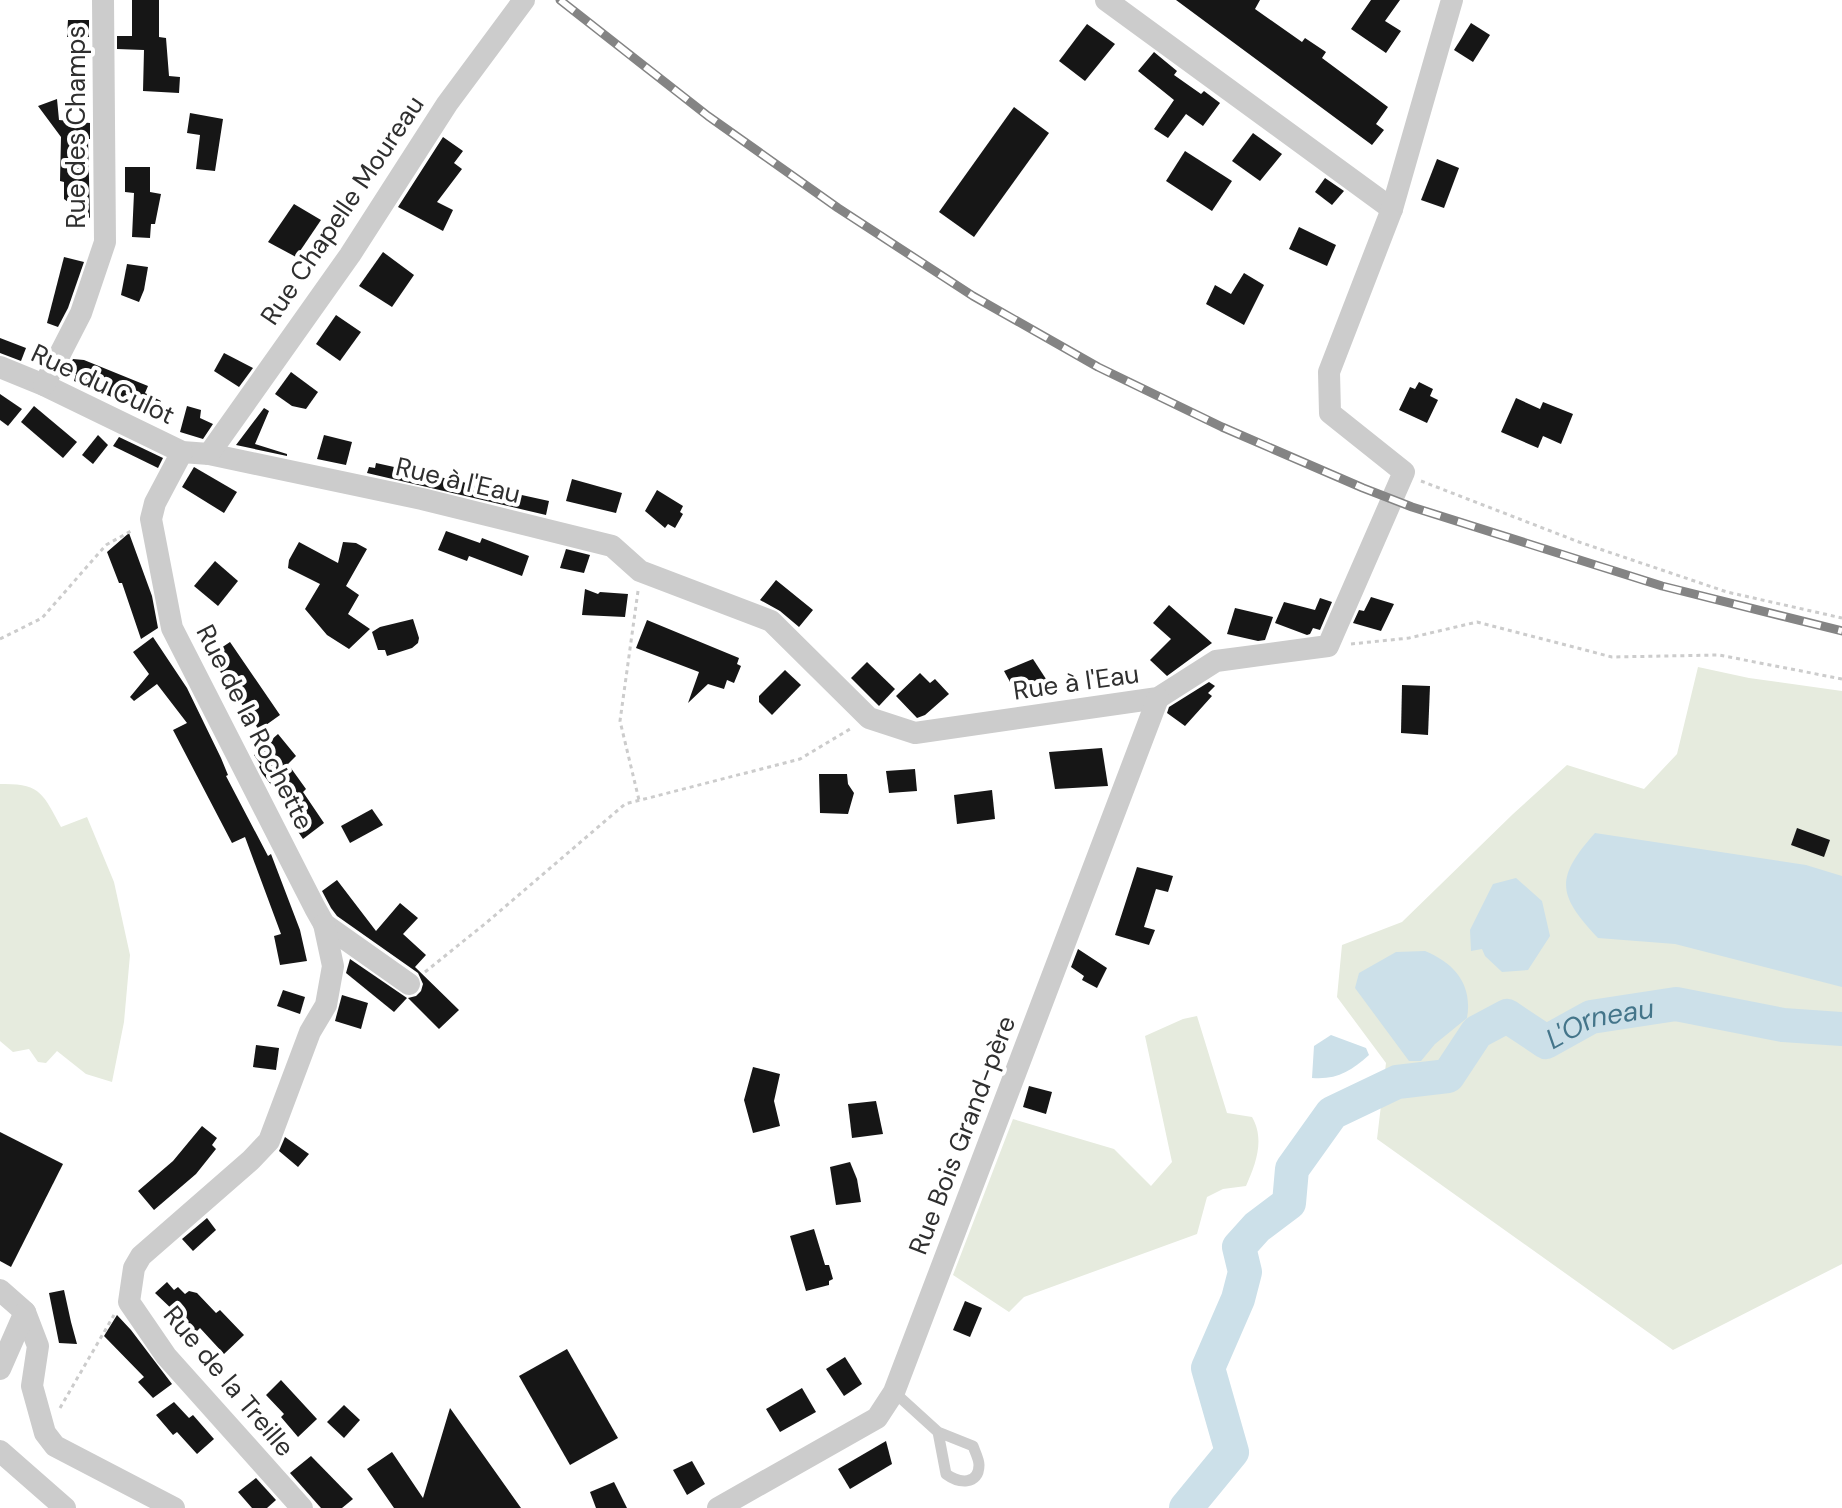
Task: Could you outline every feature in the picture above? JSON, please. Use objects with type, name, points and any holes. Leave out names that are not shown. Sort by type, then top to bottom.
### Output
[{"type":"street","name":"Rue des Champs","points":[[44,385],[81,313],[105,242],[103,0]]},
{"type":"street","points":[[1106,0],[1392,209]]},
{"type":"street","points":[[1328,646],[1404,472],[1330,413],[1329,372],[1392,209],[1452,0]]},
{"type":"street","name":"Rue Chapelle Moureau","points":[[209,454],[350,255],[447,104],[517,8]]},
{"type":"street","name":"Rue du Culot","points":[[0,367],[182,452]]},
{"type":"street","points":[[151,519],[155,503],[182,452]]},
{"type":"street","name":"Rue à l'Eau","points":[[182,452],[209,454],[422,499],[612,546],[640,571],[771,621],[869,718],[915,733],[1158,698],[1216,661],[1328,646]]},
{"type":"street","name":"Rue de la Rochette","points":[[151,519],[172,628],[324,924],[409,984]]},
{"type":"street","name":"Rue Bois Grand-père","points":[[718,1508],[877,1418],[894,1392],[1158,698]]},
{"type":"street","name":"Rue de la Treille","points":[[302,1508],[175,1366],[129,1302],[134,1268],[141,1256],[269,1141],[310,1032],[326,1005],[333,966],[324,924]]},
{"type":"street","points":[[0,1290],[25,1312],[38,1346],[32,1386],[45,1433],[55,1446],[174,1508]]},
{"type":"street","points":[[0,1369],[25,1312]]},
{"type":"street","points":[[0,1451],[65,1508]]},
{"type":"lane","points":[[894,1392],[938,1432],[973,1446],[980,1466],[976,1476],[968,1482],[955,1481],[946,1474],[938,1432]]},
{"type":"path","points":[[1404,472],[1426,484],[1579,542],[1727,592],[1842,618]]},
{"type":"path","points":[[0,639],[42,618],[106,545],[151,519]]},
{"type":"path","points":[[639,800],[620,721],[640,571]]},
{"type":"path","points":[[1328,646],[1409,638],[1477,622],[1612,657],[1719,655],[1842,679]]},
{"type":"path","points":[[409,984],[486,923],[625,804],[800,759],[869,718]]},
{"type":"path","points":[[45,1433],[113,1315],[129,1302]]},
{"type":"shaded area","points":[[1698,667],[1749,678],[1842,691],[1842,1264],[1673,1350],[1377,1139],[1386,1063],[1337,997],[1342,945],[1402,922],[1567,765],[1644,789],[1677,754]]},
{"type":"shaded area","points":[[0,784],[33,788],[45,799],[61,827],[87,817],[114,882],[130,955],[124,1022],[112,1082],[86,1074],[57,1051],[46,1063],[38,1062],[29,1049],[13,1052],[0,1041]]},
{"type":"shaded area","points":[[1197,1016],[1227,1113],[1252,1117],[1256,1125],[1258,1152],[1246,1186],[1223,1189],[1207,1197],[1197,1234],[1024,1297],[1009,1312],[953,1275],[1013,1119],[1114,1149],[1151,1186],[1172,1162],[1145,1036]]},
{"type":"water","points":[[1595,833],[1806,865],[1842,876],[1842,987],[1675,944],[1598,938],[1575,910],[1566,887],[1573,863]]},
{"type":"water","points":[[1516,878],[1542,901],[1550,936],[1528,970],[1502,972],[1482,949],[1471,951],[1470,930],[1493,884]]},
{"type":"water","points":[[1425,951],[1445,962],[1459,976],[1467,995],[1467,1018],[1435,1044],[1421,1061],[1409,1061],[1355,988],[1359,973],[1396,952]]},
{"type":"water","points":[[1331,1035],[1366,1048],[1369,1055],[1343,1073],[1329,1078],[1312,1078],[1314,1046]]},
{"type":"building","points":[[132,0],[159,0],[159,37],[166,38],[169,76],[180,77],[179,93],[143,91],[144,50],[117,49],[117,36],[132,36]]},
{"type":"building","points":[[1176,0],[1260,0],[1255,9],[1302,42],[1305,38],[1326,52],[1322,58],[1388,107],[1376,124],[1384,130],[1372,145]]},
{"type":"building","points":[[1371,0],[1400,0],[1385,21],[1401,31],[1386,53],[1351,29]]},
{"type":"building","points":[[68,20],[89,20],[89,37],[67,37]]},
{"type":"building","points":[[1471,23],[1490,35],[1473,62],[1454,50]]},
{"type":"building","points":[[1087,24],[1115,44],[1085,81],[1059,61]]},
{"type":"building","points":[[1154,52],[1177,71],[1174,75],[1220,103],[1203,126],[1186,114],[1168,138],[1154,129],[1174,100],[1138,71]]},
{"type":"building","points":[[57,99],[59,120],[90,123],[90,218],[64,199],[64,182],[60,181],[61,137],[38,106]]},
{"type":"building","points":[[1014,107],[1049,133],[974,237],[939,212]]},
{"type":"building","points":[[190,113],[223,119],[215,171],[196,169],[200,135],[187,133]]},
{"type":"building","points":[[1253,133],[1282,154],[1260,181],[1232,161]]},
{"type":"building","points":[[443,137],[463,151],[454,163],[462,169],[437,202],[453,210],[443,231],[398,207]]},
{"type":"building","points":[[1185,151],[1232,181],[1212,211],[1166,181]]},
{"type":"building","points":[[1437,159],[1459,168],[1444,208],[1421,200]]},
{"type":"building","points":[[125,167],[150,167],[150,192],[161,194],[155,224],[151,224],[150,238],[132,237],[134,193],[125,192]]},
{"type":"building","points":[[1325,178],[1344,191],[1332,205],[1315,192]]},
{"type":"building","points":[[294,204],[321,220],[296,257],[268,242]]},
{"type":"building","points":[[1299,227],[1336,245],[1327,266],[1289,249]]},
{"type":"building","points":[[383,252],[414,275],[392,307],[359,286]]},
{"type":"building","points":[[64,257],[84,262],[58,327],[47,323]]},
{"type":"building","points":[[127,264],[148,267],[139,302],[121,295]]},
{"type":"building","points":[[1244,273],[1264,285],[1244,325],[1206,304],[1215,285],[1231,294]]},
{"type":"building","points":[[336,315],[361,332],[340,361],[316,344]]},
{"type":"building","points":[[0,338],[26,348],[21,361],[0,353]]},
{"type":"building","points":[[224,353],[253,368],[239,387],[214,371]]},
{"type":"building","points":[[73,359],[84,360],[148,386],[145,393],[161,401],[154,415],[74,381],[76,374],[67,370]]},
{"type":"building","points":[[291,372],[318,392],[306,409],[292,406],[275,394]]},
{"type":"building","points":[[1419,382],[1433,389],[1430,396],[1438,400],[1427,423],[1399,410],[1410,387],[1415,389]]},
{"type":"building","points":[[0,394],[22,409],[8,426],[0,420]]},
{"type":"building","points":[[1516,398],[1540,409],[1543,402],[1573,414],[1561,444],[1543,436],[1538,448],[1501,432]]},
{"type":"building","points":[[34,406],[77,442],[63,458],[21,422]]},
{"type":"building","points":[[187,406],[201,410],[200,418],[213,424],[203,439],[180,432]]},
{"type":"building","points":[[264,408],[269,411],[255,444],[287,456],[236,445]]},
{"type":"building","points":[[98,435],[108,445],[93,464],[82,455]]},
{"type":"building","points":[[324,435],[352,442],[346,465],[317,459]]},
{"type":"building","points":[[119,437],[163,458],[158,468],[113,446]]},
{"type":"building","points":[[376,463],[549,501],[546,515],[367,473],[369,467],[375,468]]},
{"type":"building","points":[[194,467],[237,492],[224,513],[182,487]]},
{"type":"building","points":[[572,479],[622,493],[616,513],[566,501]]},
{"type":"building","points":[[657,490],[683,506],[680,512],[683,514],[675,528],[668,524],[665,528],[645,511]]},
{"type":"building","points":[[446,531],[480,543],[482,538],[529,556],[522,576],[469,556],[467,561],[438,550]]},
{"type":"building","points":[[129,533],[152,596],[158,628],[141,639],[122,583],[119,583],[107,552]]},
{"type":"building","points":[[299,542],[338,563],[343,542],[356,543],[367,549],[346,586],[359,595],[348,614],[370,629],[349,649],[327,635],[305,609],[320,584],[288,568]]},
{"type":"building","points":[[566,549],[590,555],[584,573],[560,568]]},
{"type":"building","points":[[215,561],[238,581],[218,606],[194,586]]},
{"type":"building","points":[[776,580],[813,610],[799,627],[760,600]]},
{"type":"building","points":[[585,589],[598,594],[628,594],[625,617],[582,615]]},
{"type":"building","points":[[1371,597],[1394,604],[1381,631],[1353,623],[1359,610],[1364,611]]},
{"type":"building","points":[[1320,598],[1332,602],[1320,630],[1313,628],[1307,635],[1275,623],[1284,602],[1315,610]]},
{"type":"building","points":[[1169,605],[1212,643],[1167,676],[1150,660],[1171,639],[1153,623]]},
{"type":"building","points":[[1235,608],[1273,617],[1265,640],[1227,634]]},
{"type":"building","points":[[413,619],[418,643],[387,656],[385,650],[378,650],[372,632]]},
{"type":"building","points":[[647,620],[739,658],[737,664],[741,666],[734,683],[727,680],[724,689],[708,684],[688,703],[699,672],[636,648]]},
{"type":"building","points":[[153,637],[187,688],[221,758],[226,776],[268,856],[271,854],[300,930],[307,961],[280,965],[274,936],[281,934],[245,837],[232,843],[173,730],[187,723],[157,684],[134,701],[130,697],[149,674],[133,652]]},
{"type":"building","points":[[230,642],[280,715],[259,730],[213,661],[218,657],[215,652]]},
{"type":"building","points":[[1033,659],[1046,679],[1016,693],[1004,671]]},
{"type":"building","points":[[867,662],[895,689],[879,706],[851,678]]},
{"type":"building","points":[[785,670],[801,685],[772,715],[759,702],[759,696]]},
{"type":"building","points":[[920,673],[930,683],[935,679],[949,694],[917,718],[896,696]]},
{"type":"building","points":[[1209,682],[1215,686],[1208,693],[1212,696],[1185,726],[1167,713],[1169,707]]},
{"type":"building","points":[[1402,685],[1430,686],[1428,735],[1401,733]]},
{"type":"building","points":[[278,734],[296,756],[288,764],[324,823],[303,839],[293,824],[298,820],[262,773],[254,755]]},
{"type":"building","points":[[1102,748],[1108,786],[1055,789],[1049,752]]},
{"type":"building","points":[[915,769],[917,791],[889,793],[886,771]]},
{"type":"building","points":[[819,774],[847,774],[848,784],[854,793],[848,814],[820,813]]},
{"type":"building","points":[[992,790],[995,819],[957,824],[954,795]]},
{"type":"building","points":[[372,809],[383,825],[350,843],[341,826]]},
{"type":"building","points":[[1797,828],[1830,840],[1824,857],[1791,845]]},
{"type":"building","points":[[1137,867],[1173,876],[1168,892],[1156,889],[1144,927],[1155,930],[1149,945],[1115,935]]},
{"type":"building","points":[[337,880],[376,931],[400,903],[418,918],[403,934],[426,955],[415,967],[459,1010],[439,1029],[408,998],[421,991],[423,984],[418,973],[337,916],[331,908],[322,891]]},
{"type":"building","points":[[1078,949],[1107,968],[1097,988],[1082,980],[1084,976],[1071,967]]},
{"type":"building","points":[[350,959],[407,998],[394,1012],[346,973]]},
{"type":"building","points":[[283,990],[305,997],[300,1014],[277,1006]]},
{"type":"building","points":[[342,995],[368,1003],[361,1029],[335,1021]]},
{"type":"building","points":[[256,1045],[279,1048],[276,1070],[253,1067]]},
{"type":"building","points":[[753,1067],[780,1074],[774,1101],[780,1126],[753,1133],[744,1100]]},
{"type":"building","points":[[1029,1086],[1052,1092],[1046,1114],[1023,1107]]},
{"type":"building","points":[[876,1101],[883,1134],[852,1138],[848,1104]]},
{"type":"building","points":[[202,1126],[217,1138],[212,1145],[216,1149],[196,1174],[154,1210],[138,1191],[173,1161]]},
{"type":"building","points":[[0,1132],[63,1164],[11,1267],[0,1261]]},
{"type":"building","points":[[285,1137],[309,1154],[298,1167],[279,1151]]},
{"type":"building","points":[[850,1162],[861,1202],[836,1205],[830,1167]]},
{"type":"building","points":[[207,1218],[216,1230],[193,1251],[182,1239]]},
{"type":"building","points":[[814,1229],[825,1265],[829,1265],[833,1279],[829,1285],[806,1291],[790,1236]]},
{"type":"building","points":[[167,1282],[174,1290],[178,1287],[185,1294],[189,1291],[197,1293],[216,1313],[220,1310],[244,1335],[224,1354],[200,1328],[196,1332],[155,1293]]},
{"type":"building","points":[[64,1290],[77,1344],[59,1343],[49,1293]]},
{"type":"building","points":[[965,1301],[982,1308],[970,1337],[953,1330]]},
{"type":"building","points":[[117,1315],[172,1384],[153,1398],[138,1382],[144,1377],[104,1336]]},
{"type":"building","points":[[567,1349],[618,1438],[570,1465],[519,1376]]},
{"type":"building","points":[[845,1357],[862,1384],[844,1396],[826,1369]]},
{"type":"building","points":[[281,1380],[317,1419],[298,1437],[281,1417],[284,1414],[266,1395]]},
{"type":"building","points":[[802,1388],[816,1412],[780,1432],[766,1409]]},
{"type":"building","points":[[174,1402],[189,1418],[193,1415],[214,1439],[197,1454],[177,1432],[173,1435],[156,1415]]},
{"type":"building","points":[[344,1405],[360,1420],[344,1438],[327,1422]]},
{"type":"building","points":[[450,1408],[521,1508],[394,1508],[367,1469],[392,1452],[423,1498]]},
{"type":"building","points":[[886,1441],[892,1464],[850,1489],[838,1469]]},
{"type":"building","points":[[311,1456],[353,1499],[342,1508],[321,1508],[290,1473]]},
{"type":"building","points":[[692,1461],[705,1484],[687,1495],[673,1470]]},
{"type":"building","points":[[256,1478],[276,1500],[267,1508],[252,1508],[238,1492]]},
{"type":"building","points":[[614,1482],[627,1508],[596,1508],[590,1492]]},
{"type":"waterway","name":"L'Orneau","points":[[1186,1508],[1232,1452],[1208,1368],[1238,1299],[1245,1272],[1239,1247],[1257,1227],[1289,1203],[1292,1169],[1332,1113],[1397,1082],[1448,1076],[1477,1032],[1507,1016],[1546,1042],[1591,1017],[1676,1004],[1783,1025],[1842,1029]]},
{"type":"railway","points":[[560,0],[708,116],[838,208],[973,296],[1098,367],[1222,427],[1412,507],[1662,586],[1842,631]]}]
